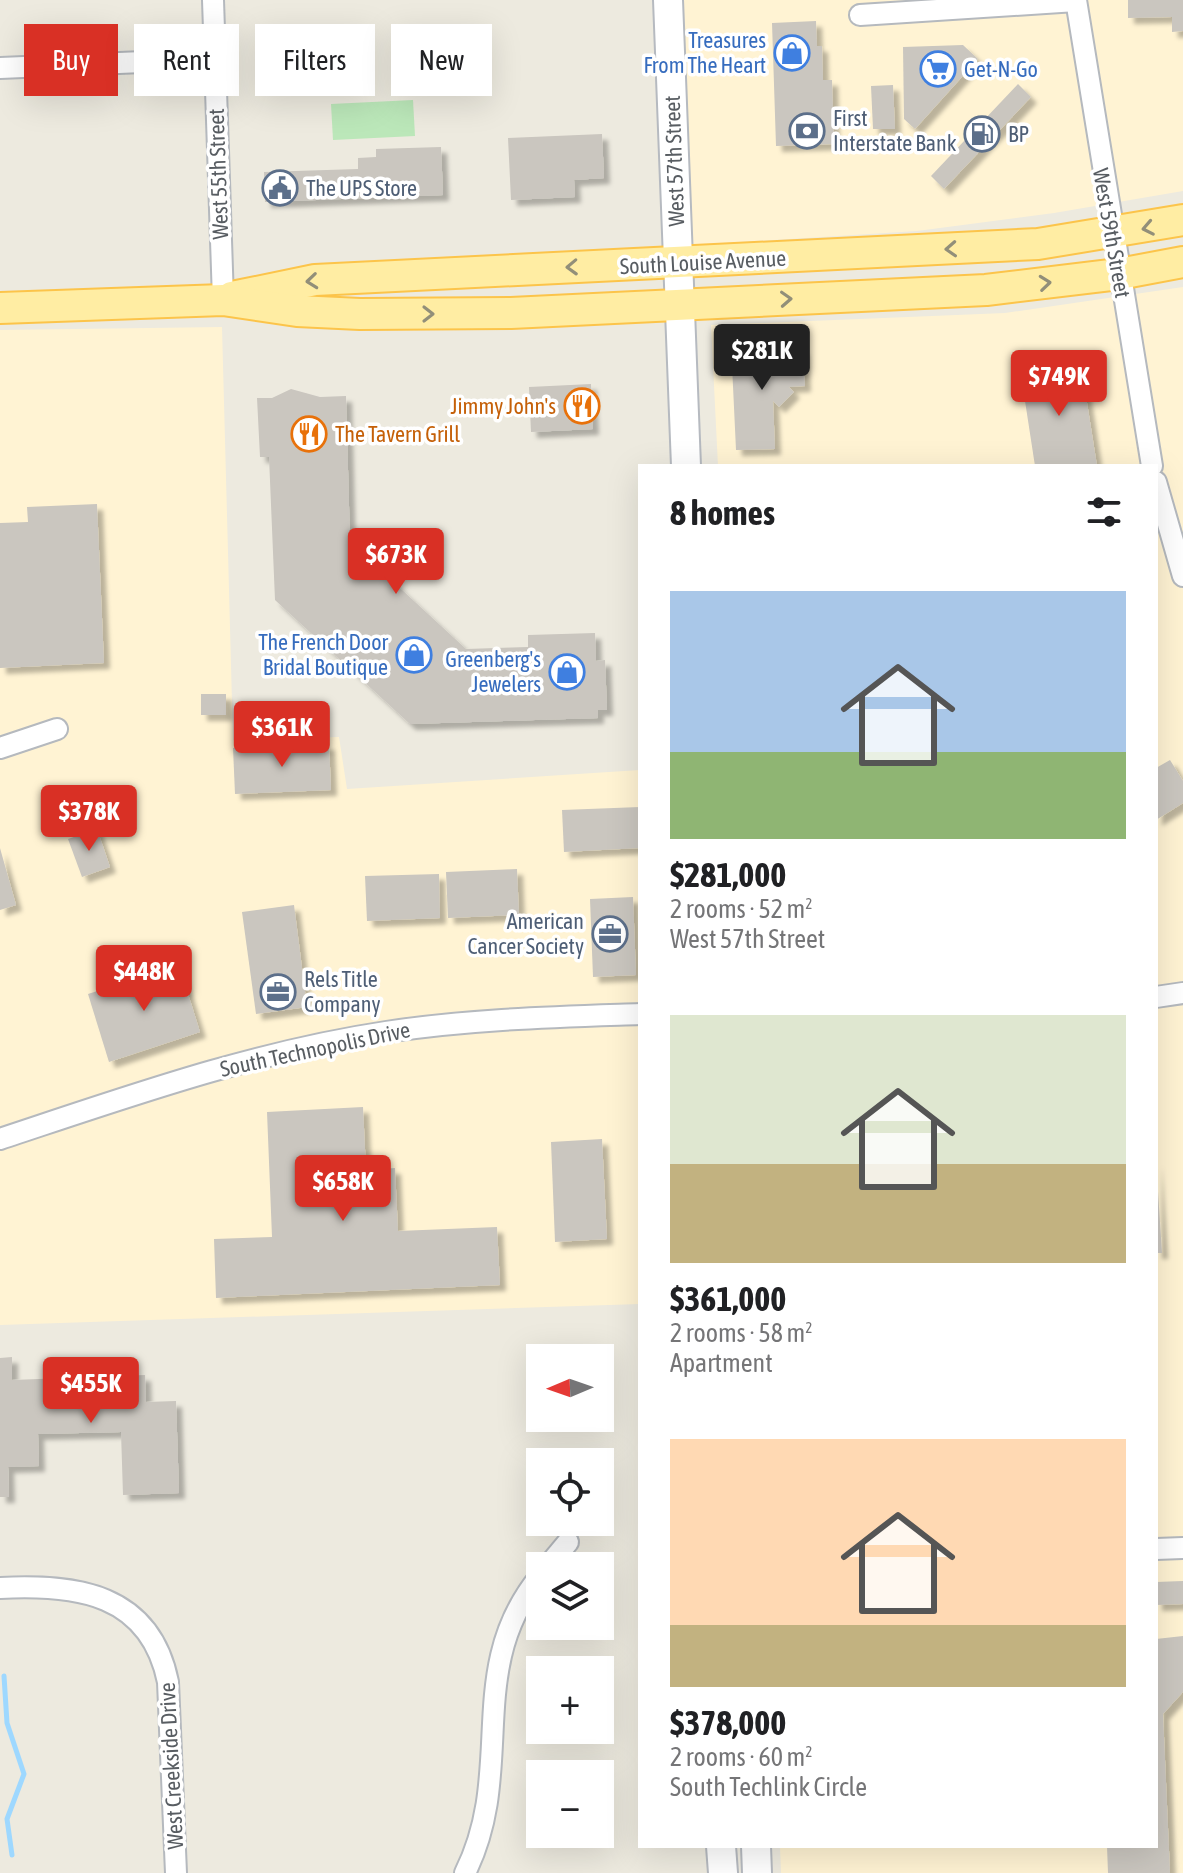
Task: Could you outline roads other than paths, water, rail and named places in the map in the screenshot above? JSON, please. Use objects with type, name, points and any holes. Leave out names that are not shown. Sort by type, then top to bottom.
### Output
[{"type":"main road","name":"West 57th Street","points":[[668,0],[686,464]]},
{"type":"main road","name":"South Louise Avenue","points":[[223,300],[278,285],[315,280],[1038,244],[1112,235],[1183,220]]},
{"type":"main road","name":"South Louise Avenue","points":[[0,308],[223,300],[297,311],[360,314],[511,313],[986,290],[1119,274],[1183,262]]},
{"type":"main road","points":[[721,1848],[723,1873]]},
{"type":"main road","points":[[756,1848],[757,1873]]},
{"type":"street","name":"West 55th Street","points":[[213,0],[213,24]]},
{"type":"street","points":[[860,15],[1076,0]]},
{"type":"street","name":"West 59th Street","points":[[1076,0],[1152,464]]},
{"type":"street","points":[[0,68],[134,62]]},
{"type":"street","name":"West 55th Street","points":[[215,96],[223,300]]},
{"type":"street","points":[[1158,489],[1183,576]]},
{"type":"street","points":[[0,748],[57,729]]},
{"type":"street","points":[[1158,997],[1183,993]]},
{"type":"street","name":"South Technopolis Drive","points":[[0,1139],[204,1072],[333,1042],[487,1020],[638,1014]]},
{"type":"street","points":[[560,1552],[568,1542]]},
{"type":"street","points":[[1158,1549],[1183,1548]]},
{"type":"street","name":"West Creekside Drive","points":[[0,1588],[52,1586],[82,1591],[120,1608],[149,1636],[164,1665],[168,1682],[176,1873]]},
{"type":"street","points":[[465,1873],[487,1814],[493,1770],[494,1688],[500,1650],[514,1615],[526,1597]]},
{"type":"waterway","points":[[4,1676],[7,1723],[24,1774],[7,1819],[12,1855]]},
{"type":"place","name":"Treasures From The Heart","points":[[792,53]]},
{"type":"place","name":"Get-N-Go","points":[[938,69]]},
{"type":"place","name":"First Interstate Bank","points":[[807,131]]},
{"type":"place","name":"BP","points":[[982,134]]},
{"type":"place","name":"The UPS Store","points":[[280,188]]},
{"type":"place","name":"Jimmy John's","points":[[582,406]]},
{"type":"place","name":"The Tavern Grill","points":[[309,434]]},
{"type":"place","name":"The French Door Bridal Boutique","points":[[414,655]]},
{"type":"place","name":"Greenberg's Jewelers","points":[[567,672]]},
{"type":"place","name":"American Cancer Society","points":[[610,934]]},
{"type":"place","name":"Rels Title Company","points":[[278,992]]}]
